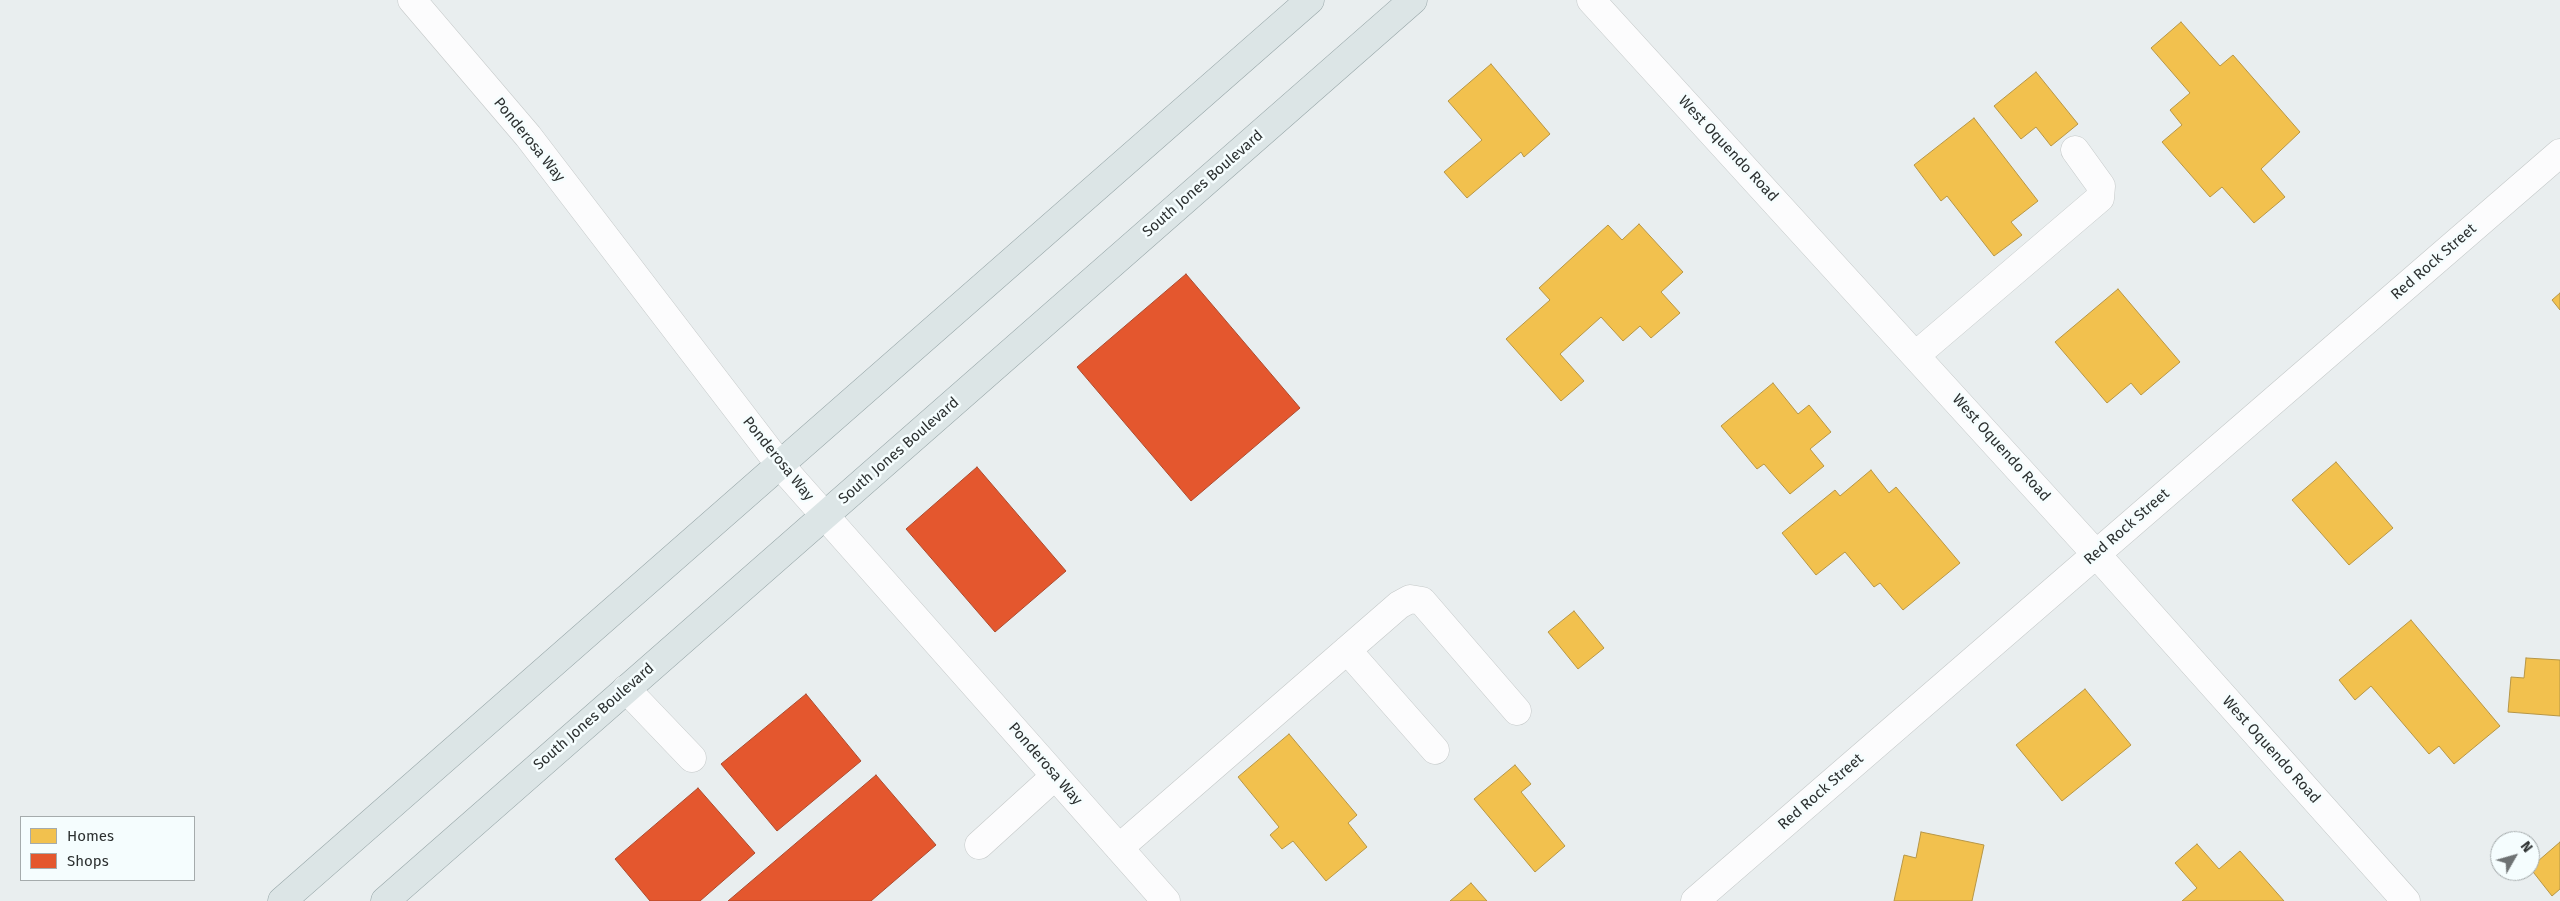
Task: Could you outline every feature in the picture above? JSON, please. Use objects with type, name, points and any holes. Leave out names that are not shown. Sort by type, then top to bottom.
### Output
[{"type":"main road","points":[[282,901],[1310,0]]},
{"type":"main road","name":"South Jones Boulevard","points":[[384,901],[1413,0]]},
{"type":"street","name":"Ponderosa Way","points":[[412,0],[528,136],[780,465],[1166,901]]},
{"type":"street","name":"West Oquendo Road","points":[[1591,0],[1916,355],[2406,901]]},
{"type":"street","points":[[1916,355],[2100,198],[2101,186],[2075,150]]},
{"type":"street","name":"Red Rock Street","points":[[1695,901],[2560,153]]},
{"type":"street","points":[[1119,848],[1399,605],[1410,599],[1422,601],[1517,711]]},
{"type":"street","points":[[1347,650],[1435,750]]},
{"type":"street","points":[[626,689],[692,758]]},
{"type":"street","points":[[979,845],[1055,776]]},
{"type":"building: Homes","points":[[2181,22],[2220,66],[2233,55],[2300,132],[2261,169],[2285,197],[2254,223],[2222,187],[2210,197],[2162,142],[2182,125],[2170,110],[2190,93],[2151,48]]},
{"type":"building: Homes","points":[[1491,64],[1550,134],[1524,157],[1521,152],[1467,198],[1444,172],[1482,140],[1448,101]]},
{"type":"building: Homes","points":[[2036,72],[2078,124],[2051,146],[2036,127],[2021,139],[1994,106]]},
{"type":"building: Homes","points":[[1974,118],[2038,201],[2011,222],[2022,235],[1994,256],[1947,196],[1941,201],[1914,165]]},
{"type":"building: Homes","points":[[1639,224],[1683,272],[1661,292],[1680,313],[1651,338],[1640,326],[1623,341],[1601,317],[1560,354],[1584,381],[1561,401],[1506,339],[1550,300],[1539,288],[1608,225],[1622,240]]},
{"type":"building: Homes","points":[[2118,289],[2180,362],[2141,395],[2131,383],[2107,403],[2055,342]]},
{"type":"building: Homes","points":[[2560,293],[2560,310],[2552,300]]},
{"type":"building: Homes","points":[[1773,383],[1798,414],[1809,405],[1831,432],[1810,449],[1824,466],[1790,494],[1764,464],[1757,469],[1721,426]]},
{"type":"building: Homes","points":[[2336,462],[2393,528],[2349,565],[2292,500]]},
{"type":"building: Homes","points":[[1871,470],[1889,493],[1896,487],[1960,563],[1903,610],[1880,583],[1874,587],[1845,552],[1816,575],[1782,533],[1835,490],[1840,496]]},
{"type":"building: Homes","points":[[1574,611],[1604,648],[1578,669],[1548,632]]},
{"type":"building: Homes","points":[[2411,620],[2500,726],[2454,764],[2439,746],[2429,754],[2371,686],[2355,700],[2339,680]]},
{"type":"building: Homes","points":[[2526,658],[2560,660],[2560,716],[2508,712],[2511,677],[2524,678]]},
{"type":"building: Homes","points":[[2085,689],[2131,745],[2062,801],[2016,745]]},
{"type":"building: Homes","points":[[1289,734],[1357,815],[1348,823],[1367,847],[1326,881],[1293,841],[1282,849],[1270,835],[1279,827],[1238,777]]},
{"type":"building: Homes","points":[[1515,765],[1531,784],[1521,792],[1565,846],[1535,872],[1474,799]]},
{"type":"building: Homes","points":[[1921,832],[1984,845],[1972,901],[1894,901],[1904,855],[1916,858]]},
{"type":"building: Homes","points":[[2560,842],[2560,889],[2552,896],[2540,881],[2540,859]]},
{"type":"building: Homes","points":[[2197,844],[2219,869],[2240,851],[2284,901],[2182,901],[2197,888],[2175,863]]},
{"type":"building: Homes","points":[[1471,883],[1487,901],[1450,901]]},
{"type":"building: Shops","points":[[1186,274],[1300,408],[1191,501],[1077,367]]},
{"type":"building: Shops","points":[[977,467],[1066,571],[995,632],[906,529]]},
{"type":"building: Shops","points":[[806,694],[861,761],[777,831],[721,764]]},
{"type":"building: Shops","points":[[876,775],[936,845],[871,901],[728,901]]},
{"type":"building: Shops","points":[[698,788],[755,853],[700,901],[650,901],[615,859]]}]
